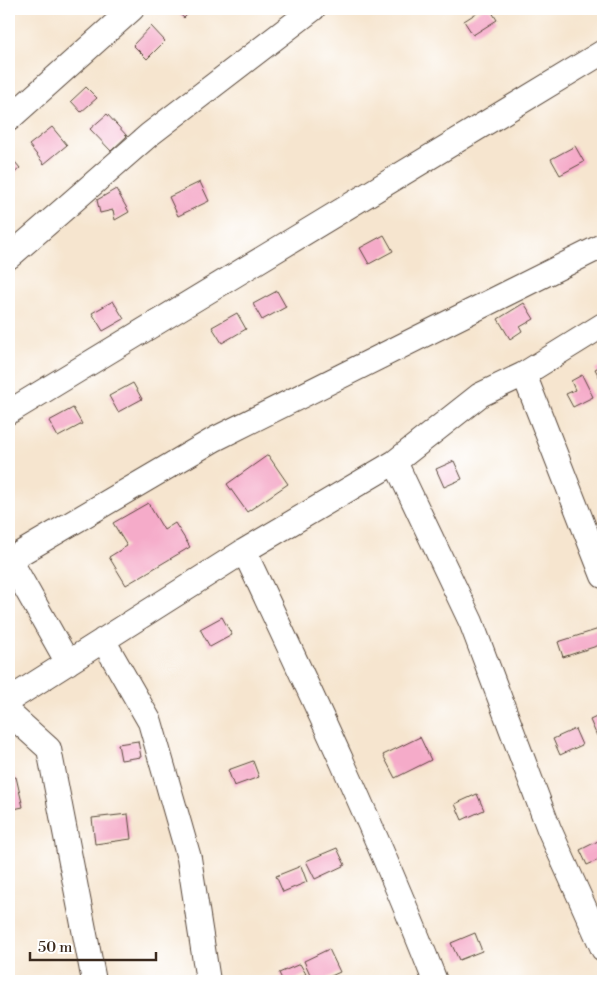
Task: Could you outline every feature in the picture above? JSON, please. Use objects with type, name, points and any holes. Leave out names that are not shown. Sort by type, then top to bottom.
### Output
[{"type":"street","points":[[9,119],[132,9]]},
{"type":"street","points":[[9,258],[149,135],[313,9]]},
{"type":"street","points":[[9,412],[603,52]]},
{"type":"street","points":[[68,663],[9,560],[215,439],[593,250],[603,247]]},
{"type":"street","points":[[9,700],[244,551],[395,462],[480,396],[524,374],[603,326]]},
{"type":"street","points":[[524,374],[603,576]]},
{"type":"street","points":[[395,462],[471,622],[549,829],[603,949]]},
{"type":"street","points":[[244,551],[333,739],[435,981]]},
{"type":"street","points":[[104,640],[150,722],[189,858],[208,981]]},
{"type":"street","points":[[9,713],[49,749],[94,981]]},
{"type":"building","points":[[174,9],[193,9],[184,18]]},
{"type":"building","points":[[483,9],[490,9],[497,20],[473,35],[464,21]]},
{"type":"building","points":[[151,26],[165,41],[147,59],[133,45]]},
{"type":"building","points":[[86,87],[97,98],[81,112],[71,101]]},
{"type":"building","points":[[107,114],[127,136],[111,151],[90,129]]},
{"type":"building","points":[[52,127],[67,145],[44,164],[29,145]]},
{"type":"building","points":[[575,146],[584,162],[560,175],[551,159]]},
{"type":"building","points":[[15,162],[20,168],[9,178],[9,167]]},
{"type":"building","points":[[200,182],[209,201],[178,216],[169,197]]},
{"type":"building","points":[[116,189],[129,212],[115,220],[113,210],[100,213],[97,200]]},
{"type":"building","points":[[384,235],[393,251],[369,264],[360,248]]},
{"type":"building","points":[[277,291],[286,307],[262,320],[253,304]]},
{"type":"building","points":[[113,301],[124,319],[103,331],[92,313]]},
{"type":"building","points":[[524,303],[534,319],[520,327],[522,331],[510,339],[498,319]]},
{"type":"building","points":[[237,313],[246,329],[222,343],[212,327]]},
{"type":"building","points":[[603,365],[603,384],[595,369]]},
{"type":"building","points":[[582,375],[593,397],[573,407],[566,394],[575,390],[571,381]]},
{"type":"building","points":[[133,383],[142,399],[118,412],[109,396]]},
{"type":"building","points":[[73,408],[82,424],[58,437],[49,421]]},
{"type":"building","points":[[268,455],[288,484],[247,512],[227,484]]},
{"type":"building","points":[[454,461],[462,479],[444,487],[436,469]]},
{"type":"building","points":[[148,503],[164,530],[175,523],[190,547],[126,585],[109,557],[127,546],[113,523]]},
{"type":"building","points":[[222,617],[232,635],[210,647],[200,629]]},
{"type":"building","points":[[599,629],[603,644],[563,657],[558,642]]},
{"type":"building","points":[[603,714],[603,733],[597,736],[590,720]]},
{"type":"building","points":[[575,729],[582,745],[560,755],[553,739]]},
{"type":"building","points":[[420,737],[431,760],[395,778],[383,755]]},
{"type":"building","points":[[138,741],[141,757],[121,760],[118,744]]},
{"type":"building","points":[[253,761],[259,777],[234,786],[228,770]]},
{"type":"building","points":[[16,777],[23,807],[9,810],[9,778]]},
{"type":"building","points":[[477,794],[484,810],[462,820],[455,804]]},
{"type":"building","points":[[128,814],[131,839],[95,844],[92,818]]},
{"type":"building","points":[[602,839],[603,858],[587,865],[580,850]]},
{"type":"building","points":[[337,848],[345,865],[315,879],[306,861]]},
{"type":"building","points":[[301,866],[307,882],[283,892],[276,876]]},
{"type":"building","points":[[475,933],[482,951],[459,960],[451,943]]},
{"type":"building","points":[[329,949],[340,972],[320,981],[313,981],[304,961]]},
{"type":"building","points":[[300,964],[306,974],[292,981],[283,981],[279,973]]}]
